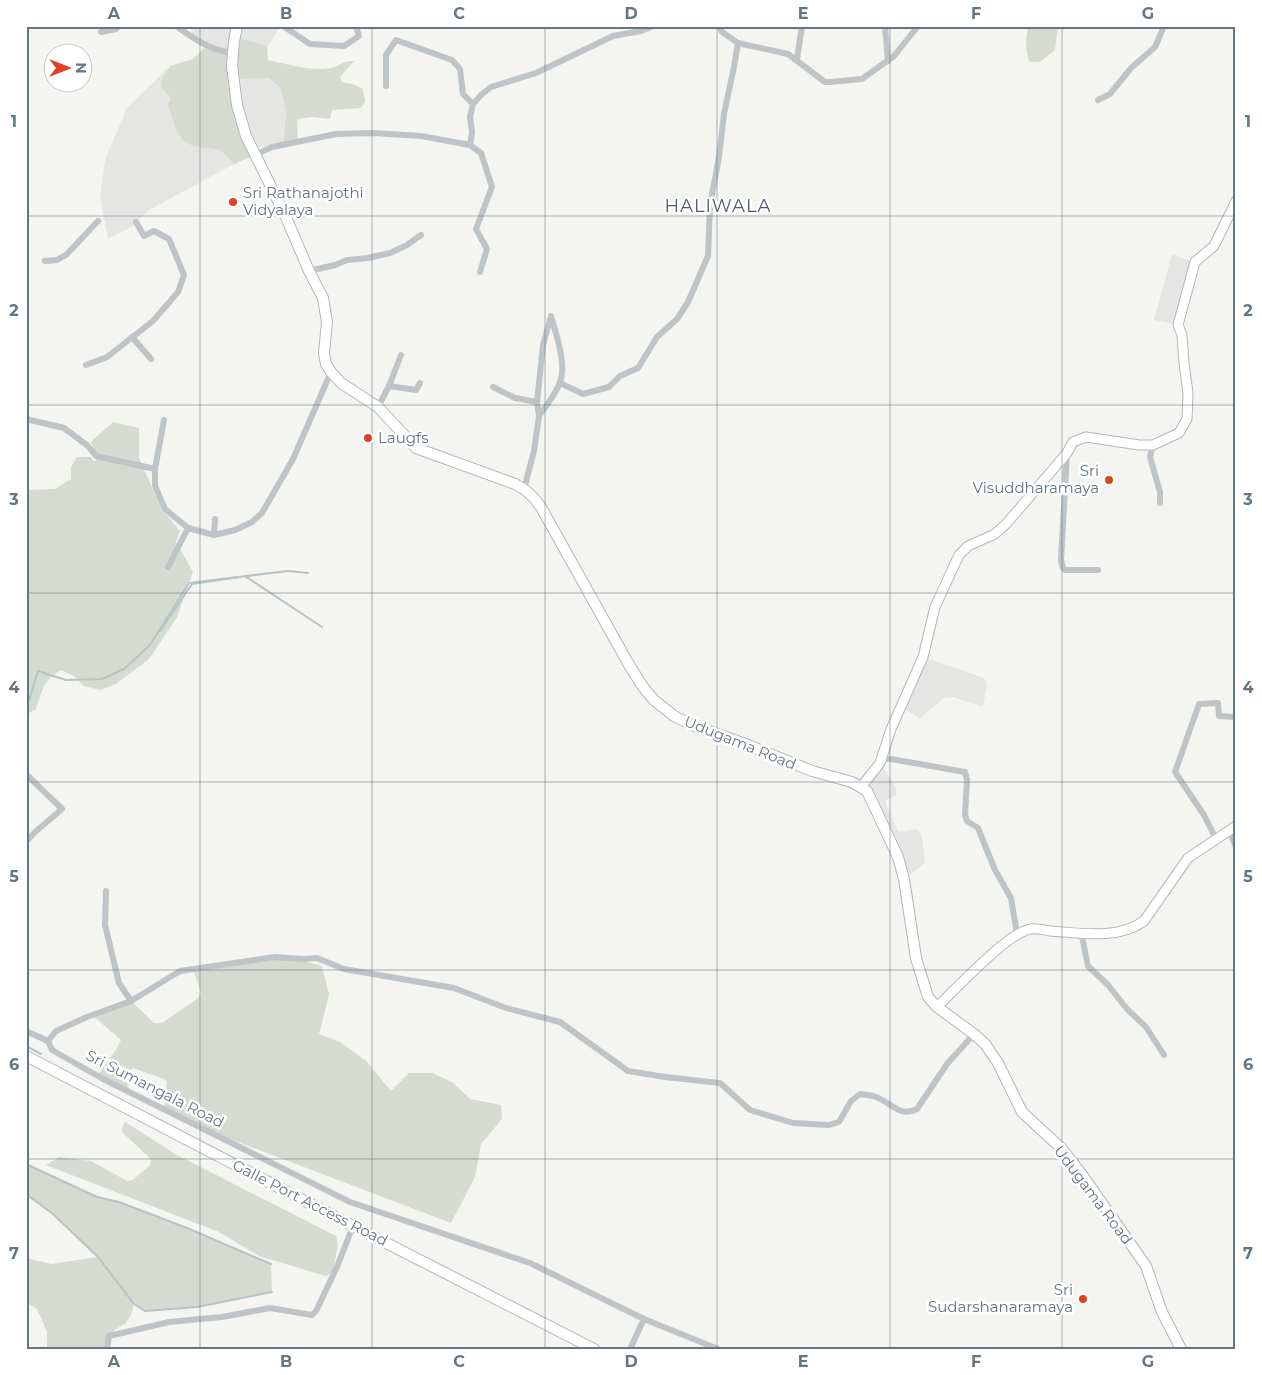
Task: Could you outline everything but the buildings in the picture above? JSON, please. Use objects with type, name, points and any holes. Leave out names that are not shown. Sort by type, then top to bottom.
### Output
[{"type":"main road","points":[[237,26],[233,53],[233,84],[237,105],[246,136],[323,298],[327,322],[324,353],[330,372]]},
{"type":"main road","points":[[861,787],[880,764],[891,729],[923,658],[935,607],[959,555],[968,546],[995,534],[1007,523],[1067,453],[1073,442],[1086,438],[1153,445],[1179,432],[1187,419],[1188,393],[1182,334],[1178,325],[1189,279],[1195,262],[1214,246],[1236,201]]},
{"type":"main road","name":"Udugama Road","points":[[330,372],[341,382],[378,407],[416,448],[515,484],[533,497],[542,509],[643,687],[662,708],[692,725],[812,771],[852,782],[867,791],[898,857],[916,958],[922,983],[928,997],[938,1008],[985,1044],[998,1062],[1022,1112],[1062,1149],[1083,1176],[1146,1266],[1162,1312],[1181,1349]]},
{"type":"main road","points":[[938,1008],[998,949],[1018,934],[1031,929],[1098,933],[1129,930],[1136,927],[1144,921],[1188,858],[1232,828]]},
{"type":"main road","name":"Galle Port Access Road","points":[[26,1056],[594,1349]]},
{"type":"street","points":[[101,32],[119,26]]},
{"type":"street","points":[[176,26],[206,46],[218,51],[233,53]]},
{"type":"street","points":[[282,26],[310,44],[344,46],[359,36],[356,26]]},
{"type":"street","points":[[470,146],[472,104],[491,87],[536,74],[613,36],[641,31],[654,26]]},
{"type":"street","points":[[720,26],[722,32],[738,43],[788,54],[825,82],[862,79],[894,56],[918,26]]},
{"type":"street","points":[[797,59],[802,26]]},
{"type":"street","points":[[885,26],[888,61]]},
{"type":"street","points":[[1098,100],[1110,94],[1131,68],[1155,47],[1164,26]]},
{"type":"street","points":[[386,86],[386,55],[396,40],[452,60],[460,69],[463,94],[472,104]]},
{"type":"street","points":[[560,383],[583,394],[610,387],[620,376],[638,368],[657,337],[677,319],[688,302],[708,256],[710,205],[719,157],[724,114],[738,43]]},
{"type":"street","points":[[256,155],[272,147],[336,134],[373,133],[421,136],[470,146],[481,153],[492,187],[476,229],[487,249],[480,272]]},
{"type":"street","points":[[45,261],[57,260],[66,255],[98,221]]},
{"type":"street","points":[[86,365],[107,357],[153,321],[178,292],[184,275],[169,240],[154,231],[144,236],[136,222]]},
{"type":"street","points":[[309,271],[335,265],[346,260],[390,253],[407,246],[421,235]]},
{"type":"street","points":[[524,489],[534,451],[539,416],[537,402],[543,345],[551,316],[563,372],[560,383],[539,416]]},
{"type":"street","points":[[132,337],[150,359]]},
{"type":"street","points":[[378,407],[389,386],[401,354]]},
{"type":"street","points":[[164,420],[155,469],[156,486],[165,509],[188,528],[214,535],[235,530],[252,522],[262,513],[293,458],[330,372]]},
{"type":"street","points":[[389,386],[416,390],[420,384]]},
{"type":"street","points":[[493,387],[514,398],[537,402]]},
{"type":"street","points":[[26,419],[64,428],[88,446],[96,456],[155,469]]},
{"type":"street","points":[[1153,445],[1150,457],[1160,492],[1160,503]]},
{"type":"street","points":[[1067,453],[1061,560],[1063,568],[1065,570],[1098,570]]},
{"type":"street","points":[[214,535],[215,519]]},
{"type":"street","points":[[168,567],[188,528]]},
{"type":"street","points":[[1216,839],[1204,815],[1176,772],[1199,704],[1218,703],[1219,716],[1236,717]]},
{"type":"street","points":[[880,764],[884,759],[891,759],[965,772],[967,780],[965,815],[967,821],[978,828],[995,870],[1012,898],[1018,934]]},
{"type":"street","points":[[26,774],[62,809],[26,842]]},
{"type":"street","points":[[1232,828],[1236,847]]},
{"type":"street","points":[[106,891],[106,925],[118,983],[132,1001]]},
{"type":"street","points":[[1082,932],[1088,966],[1146,1027],[1164,1055]]},
{"type":"street","points":[[48,1041],[56,1031],[87,1016],[132,1001],[180,971],[275,957],[317,958],[344,969],[454,988],[506,1008],[560,1022],[628,1071],[720,1083],[750,1110],[792,1123],[829,1125],[838,1122],[851,1101],[860,1094],[875,1096],[903,1112],[910,1113],[918,1109],[947,1064],[974,1034]]},
{"type":"street","name":"Sri Sumangala Road","points":[[26,1031],[48,1041],[52,1050],[104,1078],[350,1202],[530,1263],[644,1320],[718,1349]]},
{"type":"street","points":[[106,1349],[109,1336],[169,1322],[270,1308],[312,1314],[316,1311],[337,1267],[353,1226]]},
{"type":"street","points":[[630,1349],[644,1320]]},
{"type":"shaded area","points":[[192,26],[280,26],[269,45],[235,37],[233,53],[191,37]]},
{"type":"shaded area","points":[[1029,26],[1058,26],[1055,50],[1040,62],[1030,62],[1028,58],[1026,44]]},
{"type":"shaded area","points":[[235,37],[267,45],[268,60],[299,67],[323,69],[354,61],[340,77],[342,82],[363,89],[365,102],[361,108],[332,110],[330,119],[312,117],[297,119],[298,141],[283,145],[286,113],[281,88],[269,78],[242,79],[233,84],[255,155],[234,164],[220,150],[193,146],[184,141],[178,133],[167,104],[170,101],[169,95],[163,89],[162,79],[170,66],[193,59],[206,46],[233,53]]},
{"type":"shaded area","points":[[170,66],[165,73],[162,87],[169,94],[170,101],[208,148],[220,150],[234,164],[149,210],[130,228],[108,239],[100,196],[105,160],[127,108]]},
{"type":"shaded area","points":[[269,78],[281,88],[286,113],[283,143],[255,148],[245,121],[237,82],[242,79]]},
{"type":"shaded area","points":[[1172,254],[1195,262],[1178,325],[1154,320]]},
{"type":"shaded area","points":[[113,422],[139,428],[139,458],[162,510],[180,531],[176,542],[193,572],[177,617],[149,659],[116,684],[100,690],[84,686],[74,676],[61,670],[47,682],[36,709],[26,715],[26,490],[55,489],[71,479],[71,467],[77,457],[91,457],[93,461],[96,461],[97,458],[91,442]]},
{"type":"shaded area","points":[[923,657],[984,678],[987,684],[983,707],[953,697],[944,698],[920,718],[901,707]]},
{"type":"shaded area","points":[[880,763],[896,787],[896,795],[885,801],[898,832],[916,829],[922,836],[925,863],[904,879],[861,787]]},
{"type":"shaded area","points":[[293,958],[322,966],[329,994],[319,1034],[340,1042],[366,1061],[391,1091],[409,1073],[432,1073],[452,1082],[470,1099],[501,1105],[502,1119],[481,1144],[475,1177],[451,1223],[217,1134],[164,1108],[167,1082],[164,1079],[133,1068],[130,1070],[128,1091],[98,1075],[121,1040],[92,1015],[131,1001],[154,1023],[162,1023],[197,999],[201,993],[193,968]]},
{"type":"shaded area","points":[[125,1122],[175,1154],[336,1236],[338,1244],[333,1272],[326,1276],[259,1256],[219,1232],[46,1165],[59,1157],[91,1161],[127,1181],[133,1180],[150,1165],[151,1159],[123,1133],[122,1129]]},
{"type":"shaded area","points":[[26,1164],[97,1197],[119,1202],[187,1228],[271,1264],[272,1292],[197,1307],[145,1311],[134,1304],[131,1315],[125,1324],[109,1336],[107,1349],[47,1349],[47,1332],[37,1309],[26,1302],[26,1258],[51,1264],[98,1257],[53,1214],[26,1194]]},
{"type":"waterway","points":[[26,710],[38,671],[66,680],[102,679],[124,669],[150,645],[189,583],[288,571],[308,573]]},
{"type":"waterway","points":[[245,576],[322,627]]},
{"type":"waterway","points":[[160,631],[192,584],[240,577]]},
{"type":"waterway","points":[[26,1046],[41,1054]]},
{"type":"waterway","points":[[26,1164],[97,1197],[119,1202],[187,1228],[271,1264]]},
{"type":"waterway","points":[[26,1194],[53,1214],[98,1257],[134,1304],[145,1311],[197,1307],[272,1292]]},
{"type":"place","name":"Sri Rathanajothi Vidyalaya","points":[[233,202]]},
{"type":"place","name":"Laugfs","points":[[368,438]]},
{"type":"place","name":"Sri Visuddharamaya","points":[[1109,480]]},
{"type":"place","name":"Sri Sudarshanaramaya","points":[[1083,1299]]},
{"type":"district","name":"HALIWALA","points":[[718,206]]}]
